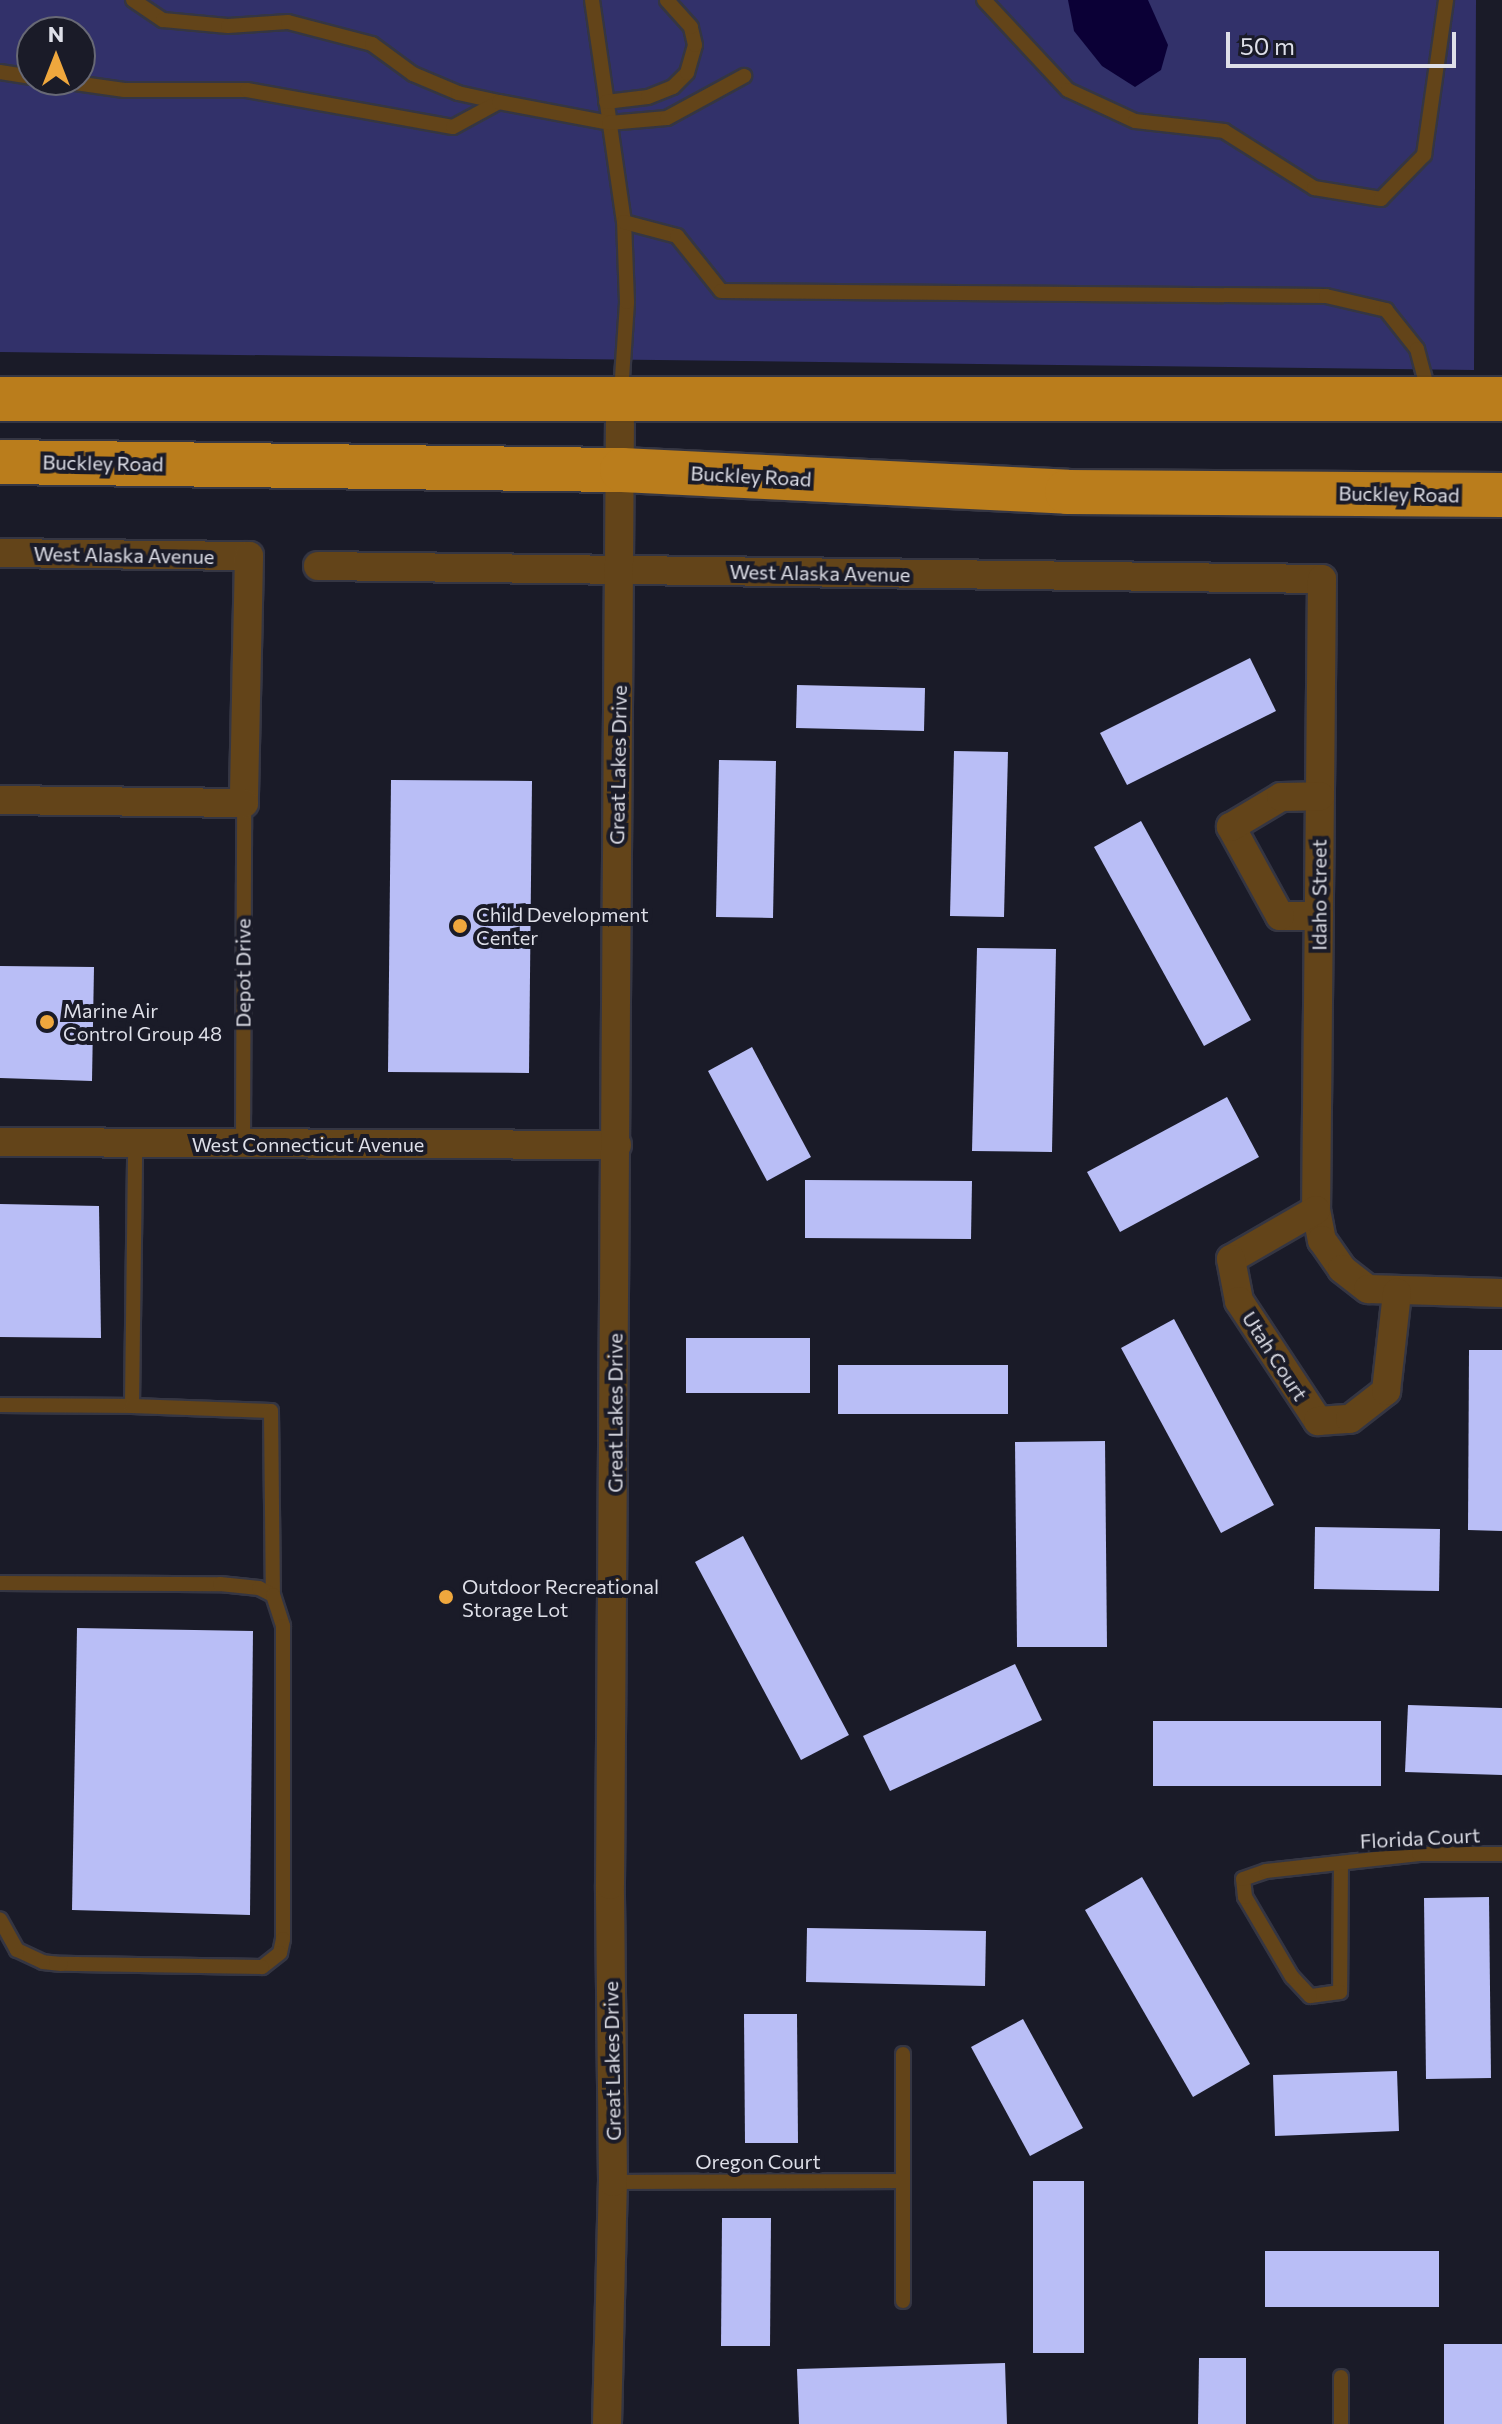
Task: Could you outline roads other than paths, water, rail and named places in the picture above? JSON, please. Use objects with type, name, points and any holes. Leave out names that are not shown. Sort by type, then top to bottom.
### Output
[{"type":"highway","points":[[0,399],[1502,399]]},
{"type":"highway","name":"Buckley Road","points":[[0,462],[622,470],[1067,492],[1502,495]]},
{"type":"street","name":"Great Lakes Drive","points":[[607,2424],[613,2182],[610,1869],[622,470],[620,401]]},
{"type":"street","name":"West Alaska Avenue","points":[[0,553],[249,556]]},
{"type":"street","name":"Depot Drive","points":[[244,803],[249,556]]},
{"type":"street","name":"West Alaska Avenue","points":[[318,566],[1322,579]]},
{"type":"street","name":"Idaho Street","points":[[1322,579],[1316,1210],[1322,1240],[1342,1269],[1368,1289],[1397,1293],[1502,1293]]},
{"type":"street","points":[[1319,916],[1280,916],[1231,827],[1281,797],[1320,796]]},
{"type":"street","points":[[0,800],[244,803]]},
{"type":"street","name":"West Connecticut Avenue","points":[[0,1142],[617,1145]]},
{"type":"street","name":"Utah Court","points":[[1316,1210],[1231,1259],[1239,1301],[1318,1421],[1350,1419],[1386,1391],[1397,1293]]},
{"type":"lane","points":[[133,0],[163,20],[228,26],[288,22],[372,44],[413,74],[458,93],[609,123],[667,118],[744,76]]},
{"type":"lane","points":[[592,0],[624,222],[627,302],[620,401]]},
{"type":"lane","points":[[606,102],[648,97],[673,87],[687,73],[695,45],[691,27],[667,0]]},
{"type":"lane","points":[[984,0],[1068,90],[1135,121],[1224,131],[1314,188],[1381,199],[1424,155],[1446,0]]},
{"type":"lane","points":[[96,86],[124,90],[247,90],[453,127],[499,102]]},
{"type":"lane","points":[[624,222],[677,236],[721,291],[1326,296],[1386,310],[1417,349],[1430,398]]},
{"type":"lane","name":"Depot Drive","points":[[243,1144],[244,803]]},
{"type":"lane","points":[[132,1406],[135,1143]]},
{"type":"lane","points":[[0,1405],[271,1411],[273,1595],[283,1626],[283,1939],[274,1960],[262,1967],[243,1969],[43,1962],[17,1950],[0,1919]]},
{"type":"lane","points":[[0,1583],[220,1584],[259,1588],[273,1595]]},
{"type":"lane","name":"Florida Court","points":[[1341,1863],[1340,1992],[1310,1996],[1292,1977],[1245,1897],[1243,1879],[1266,1871],[1419,1854],[1502,1854]]},
{"type":"lane","points":[[903,2054],[903,2301]]},
{"type":"lane","name":"Oregon Court","points":[[613,2182],[903,2181]]},
{"type":"lane","points":[[1341,2377],[1341,2424]]},
{"type":"place","name":"Child Development Center","points":[[460,926]]},
{"type":"place","name":"Marine Air Control Group 48","points":[[47,1022]]},
{"type":"place","name":"Outdoor Recreational Storage Lot","points":[[446,1597]]}]
